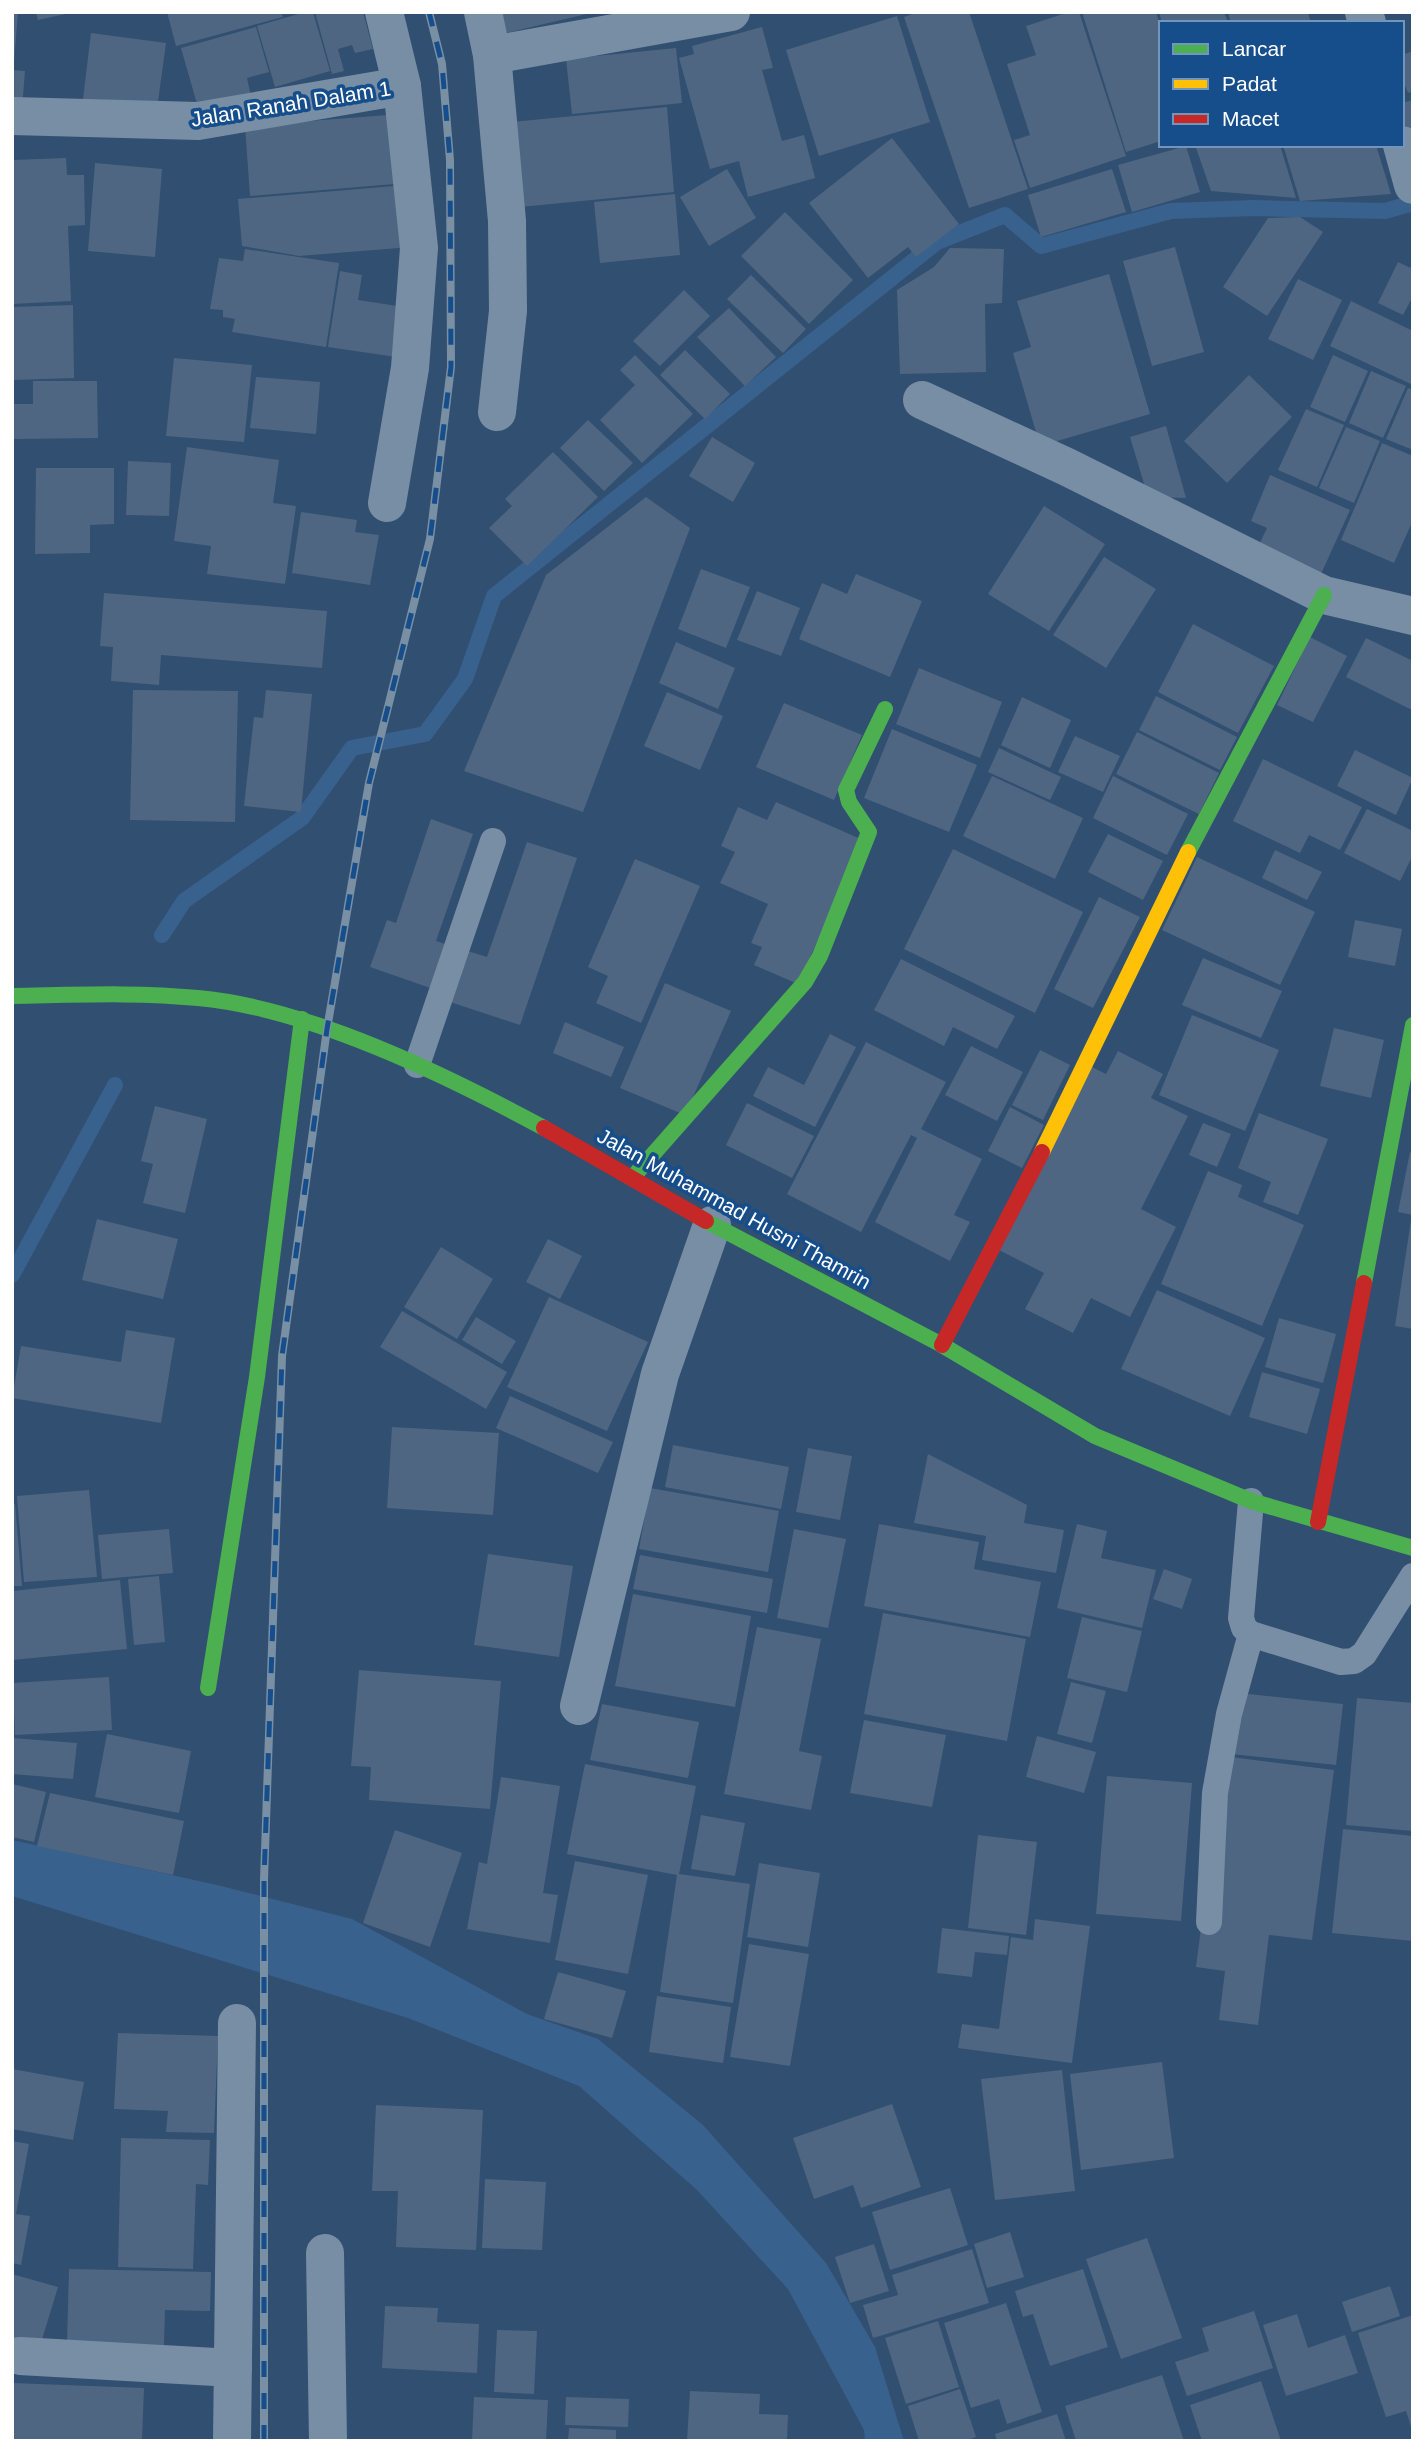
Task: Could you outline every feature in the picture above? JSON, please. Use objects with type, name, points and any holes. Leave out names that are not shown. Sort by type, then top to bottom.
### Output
[{"type":"street","points":[[384,12],[402,86],[419,248],[410,368],[387,503]]},
{"type":"street","points":[[483,12],[492,55],[507,221],[508,311],[497,412]]},
{"type":"street","points":[[492,55],[731,12]]},
{"type":"street","name":"Jalan Ranah Dalam 1","points":[[12,116],[198,121],[402,86]]},
{"type":"street","points":[[922,400],[1067,467],[1324,595],[1413,616]]},
{"type":"street","points":[[942,1345],[1016,1205],[1157,911],[1324,595]]},
{"type":"street","points":[[633,1177],[792,998],[820,956],[869,832],[868,825],[846,798],[846,790],[886,709]]},
{"type":"street","name":"Jalan Muhammad Husni Thamrin","points":[[12,996],[130,994],[200,998],[302,1019],[470,1088],[633,1177],[712,1225],[942,1345],[1095,1436],[1251,1501],[1413,1548]]},
{"type":"street","points":[[208,1688],[257,1377],[302,1019]]},
{"type":"street","points":[[1318,1522],[1413,1026]]},
{"type":"street","points":[[579,1706],[660,1374],[712,1225]]},
{"type":"street","points":[[232,2441],[237,2023]]},
{"type":"street","points":[[325,2253],[328,2441]]},
{"type":"street","points":[[20,2356],[233,2368]]},
{"type":"lane","points":[[417,1065],[493,841]]},
{"type":"lane","points":[[1251,1501],[1241,1618],[1244,1628],[1251,1634],[1341,1662],[1354,1661],[1364,1654],[1413,1576]]},
{"type":"lane","points":[[1209,1922],[1215,1793],[1229,1714],[1251,1634]]},
{"type":"water","points":[[12,1840],[217,1885],[352,1919],[527,2014],[598,2039],[703,2125],[826,2263],[875,2347],[904,2441],[865,2441],[864,2430],[788,2289],[697,2190],[579,2086],[408,2018],[12,1896]]},
{"type":"building","points":[[12,12],[18,12],[14,62],[12,62]]},
{"type":"building","points":[[36,12],[70,12],[70,13],[38,20]]},
{"type":"building","points":[[167,12],[281,12],[283,17],[176,46]]},
{"type":"building","points":[[313,12],[330,71],[275,87],[257,26]]},
{"type":"building","points":[[315,12],[363,12],[373,49],[355,53],[352,45],[338,49],[344,71],[332,74]]},
{"type":"building","points":[[497,12],[591,12],[591,13],[502,34]]},
{"type":"building","points":[[918,12],[969,12],[1028,189],[969,208],[904,17]]},
{"type":"building","points":[[1069,12],[1079,12],[1126,156],[1030,188],[1014,140],[1030,135],[1007,64],[1036,55],[1026,26]]},
{"type":"building","points":[[1082,12],[1156,12],[1159,22],[1159,142],[1126,152]]},
{"type":"building","points":[[1159,12],[1224,12],[1227,21],[1161,21]]},
{"type":"building","points":[[1228,12],[1308,12],[1310,21],[1230,21]]},
{"type":"building","points":[[897,16],[930,122],[819,156],[786,50]]},
{"type":"building","points":[[256,27],[269,72],[247,78],[251,96],[199,111],[181,48]]},
{"type":"building","points":[[762,27],[773,68],[762,70],[782,141],[804,135],[815,178],[748,197],[739,161],[710,169],[679,58],[694,54],[692,46]]},
{"type":"building","points":[[91,33],[166,43],[157,109],[83,99]]},
{"type":"building","points":[[676,48],[682,103],[572,114],[566,59]]},
{"type":"building","points":[[1413,51],[1413,91],[1408,93],[1404,83],[1404,54]]},
{"type":"building","points":[[12,70],[25,71],[22,109],[12,108]]},
{"type":"building","points":[[1413,100],[1412,147],[1404,121],[1404,102]]},
{"type":"building","points":[[667,107],[674,192],[520,207],[512,122]]},
{"type":"building","points":[[401,114],[407,183],[250,196],[245,126]]},
{"type":"building","points":[[892,138],[959,224],[916,257],[908,247],[868,278],[809,203]]},
{"type":"building","points":[[1186,147],[1200,192],[1132,212],[1118,165]]},
{"type":"building","points":[[1196,147],[1281,147],[1296,198],[1211,191]]},
{"type":"building","points":[[1284,147],[1377,147],[1391,194],[1300,201]]},
{"type":"building","points":[[66,158],[67,175],[84,175],[85,225],[68,226],[71,301],[12,304],[12,160]]},
{"type":"building","points":[[95,163],[162,169],[155,257],[88,251]]},
{"type":"building","points":[[727,169],[756,218],[709,246],[680,197]]},
{"type":"building","points":[[1112,169],[1126,212],[1041,237],[1028,195]]},
{"type":"building","points":[[406,185],[411,247],[299,256],[242,246],[238,199]]},
{"type":"building","points":[[675,194],[680,255],[600,263],[594,202]]},
{"type":"building","points":[[785,212],[853,280],[809,324],[741,256]]},
{"type":"building","points":[[1300,217],[1323,232],[1267,316],[1223,287],[1268,218]]},
{"type":"building","points":[[1175,247],[1204,352],[1152,366],[1123,261]]},
{"type":"building","points":[[950,248],[1004,249],[1002,303],[985,304],[986,372],[900,374],[897,290],[934,267]]},
{"type":"building","points":[[245,249],[339,263],[326,347],[232,332],[235,319],[223,317],[223,310],[210,309],[219,258],[243,261]]},
{"type":"building","points":[[1398,262],[1413,269],[1413,296],[1403,315],[1378,303]]},
{"type":"building","points":[[340,271],[362,275],[358,300],[404,307],[396,357],[328,347]]},
{"type":"building","points":[[1109,274],[1150,414],[1040,446],[1013,353],[1031,347],[1017,301]]},
{"type":"building","points":[[751,275],[806,329],[783,353],[727,299]]},
{"type":"building","points":[[1298,279],[1342,300],[1313,360],[1268,339]]},
{"type":"building","points":[[684,290],[710,316],[660,366],[633,341]]},
{"type":"building","points":[[1351,301],[1413,331],[1413,385],[1330,346]]},
{"type":"building","points":[[73,305],[74,378],[12,380],[12,307]]},
{"type":"building","points":[[729,308],[776,357],[745,386],[697,337]]},
{"type":"building","points":[[685,350],[730,394],[705,419],[660,375]]},
{"type":"building","points":[[635,355],[693,414],[642,463],[600,420],[635,385],[620,370]]},
{"type":"building","points":[[1333,355],[1368,371],[1345,422],[1310,407]]},
{"type":"building","points":[[174,358],[252,365],[244,442],[166,436]]},
{"type":"building","points":[[1371,371],[1406,386],[1383,438],[1349,423]]},
{"type":"building","points":[[1249,375],[1292,417],[1227,483],[1184,441]]},
{"type":"building","points":[[256,377],[320,382],[316,434],[250,428]]},
{"type":"building","points":[[33,381],[97,381],[98,438],[12,439],[12,404],[33,404]]},
{"type":"building","points":[[1408,388],[1413,390],[1413,450],[1386,439]]},
{"type":"building","points":[[1306,409],[1344,425],[1317,487],[1278,470]]},
{"type":"building","points":[[588,420],[633,463],[604,491],[560,448]]},
{"type":"building","points":[[1166,426],[1186,498],[1148,497],[1130,437]]},
{"type":"building","points":[[1346,427],[1380,441],[1354,503],[1319,488]]},
{"type":"building","points":[[712,437],[755,463],[733,502],[689,476]]},
{"type":"building","points":[[1382,443],[1413,456],[1413,520],[1394,563],[1341,540]]},
{"type":"building","points":[[187,447],[279,460],[273,503],[296,506],[285,584],[207,574],[211,546],[174,541]]},
{"type":"building","points":[[553,452],[598,497],[527,566],[489,528],[512,506],[505,499]]},
{"type":"building","points":[[128,461],[171,463],[169,516],[126,515]]},
{"type":"building","points":[[36,468],[114,468],[114,524],[90,525],[90,553],[35,554]]},
{"type":"building","points":[[1270,475],[1350,510],[1321,574],[1258,547],[1267,528],[1251,521]]},
{"type":"building","points":[[646,497],[690,528],[583,812],[464,771],[546,575]]},
{"type":"building","points":[[1044,506],[1105,544],[1049,631],[988,594]]},
{"type":"building","points":[[301,512],[357,520],[355,532],[379,535],[370,585],[292,573]]},
{"type":"building","points":[[1104,557],[1156,589],[1106,668],[1053,635]]},
{"type":"building","points":[[701,569],[750,587],[726,648],[678,629]]},
{"type":"building","points":[[856,574],[922,601],[890,677],[799,639],[822,583],[847,594]]},
{"type":"building","points":[[757,591],[800,608],[781,656],[737,640]]},
{"type":"building","points":[[104,593],[327,611],[322,668],[161,655],[159,685],[111,681],[113,647],[100,646]]},
{"type":"building","points":[[1193,624],[1274,666],[1238,733],[1158,692]]},
{"type":"building","points":[[1310,637],[1347,656],[1313,722],[1277,705]]},
{"type":"building","points":[[1366,638],[1413,661],[1412,710],[1346,677]]},
{"type":"building","points":[[676,642],[735,668],[718,709],[659,683]]},
{"type":"building","points":[[919,668],[1002,702],[980,758],[896,724]]},
{"type":"building","points":[[133,690],[238,691],[235,822],[130,820]]},
{"type":"building","points":[[266,690],[312,694],[301,812],[244,806],[254,717],[263,718]]},
{"type":"building","points":[[667,692],[723,716],[700,770],[644,746]]},
{"type":"building","points":[[1156,696],[1237,737],[1220,770],[1139,730]]},
{"type":"building","points":[[1022,697],[1071,720],[1050,768],[1001,745]]},
{"type":"building","points":[[784,703],[862,735],[834,800],[756,767]]},
{"type":"building","points":[[892,729],[977,765],[949,832],[864,798]]},
{"type":"building","points":[[1137,732],[1219,773],[1199,814],[1116,774]]},
{"type":"building","points":[[1075,736],[1120,756],[1103,792],[1058,772]]},
{"type":"building","points":[[999,748],[1061,777],[1050,800],[988,772]]},
{"type":"building","points":[[1355,750],[1413,778],[1396,815],[1337,786]]},
{"type":"building","points":[[1263,759],[1362,807],[1340,850],[1309,835],[1300,853],[1233,821]]},
{"type":"building","points":[[992,776],[1083,818],[1055,879],[963,836]]},
{"type":"building","points":[[1113,776],[1188,814],[1167,855],[1093,818]]},
{"type":"building","points":[[776,802],[863,840],[798,984],[754,965],[762,947],[751,943],[768,904],[720,883],[735,852],[721,846],[738,807],[767,820]]},
{"type":"building","points":[[1367,809],[1413,831],[1413,855],[1400,881],[1344,853]]},
{"type":"building","points":[[431,819],[473,834],[436,941],[451,946],[436,990],[370,967],[387,920],[396,923]]},
{"type":"building","points":[[1108,834],[1163,861],[1143,900],[1088,872]]},
{"type":"building","points":[[527,842],[577,858],[520,1025],[444,1000],[461,949],[487,957]]},
{"type":"building","points":[[953,849],[1083,912],[1035,1013],[904,949]]},
{"type":"building","points":[[1275,850],[1322,872],[1307,900],[1262,878]]},
{"type":"building","points":[[1197,857],[1315,912],[1280,985],[1162,930]]},
{"type":"building","points":[[635,859],[700,886],[641,1023],[596,1003],[608,976],[588,967]]},
{"type":"building","points":[[1099,897],[1140,917],[1093,1008],[1054,989]]},
{"type":"building","points":[[1355,920],[1402,929],[1395,966],[1348,957]]},
{"type":"building","points":[[1203,958],[1282,991],[1261,1038],[1182,1005]]},
{"type":"building","points":[[901,959],[1015,1016],[997,1049],[953,1027],[944,1046],[874,1010]]},
{"type":"building","points":[[665,983],[731,1011],[685,1115],[620,1088]]},
{"type":"building","points":[[1192,1015],[1279,1050],[1245,1131],[1159,1095]]},
{"type":"building","points":[[565,1022],[624,1047],[611,1077],[553,1053]]},
{"type":"building","points":[[1334,1028],[1384,1040],[1371,1098],[1320,1086]]},
{"type":"building","points":[[830,1034],[856,1047],[815,1127],[753,1096],[768,1067],[804,1085]]},
{"type":"building","points":[[866,1042],[946,1082],[921,1129],[982,1159],[954,1215],[970,1222],[950,1261],[875,1222],[917,1138],[911,1135],[861,1232],[787,1194]]},
{"type":"building","points":[[971,1046],[1023,1072],[997,1121],[945,1095]]},
{"type":"building","points":[[1040,1050],[1070,1065],[1043,1120],[1012,1105]]},
{"type":"building","points":[[1118,1051],[1163,1074],[1151,1098],[1188,1116],[1141,1209],[1176,1227],[1130,1317],[1091,1298],[1073,1333],[1025,1309],[1044,1273],[997,1249],[1090,1066],[1106,1074]]},
{"type":"building","points":[[747,1103],[814,1136],[792,1178],[726,1145]]},
{"type":"building","points":[[155,1106],[207,1119],[185,1213],[143,1203],[153,1164],[141,1161]]},
{"type":"building","points":[[1010,1107],[1044,1125],[1022,1168],[988,1151]]},
{"type":"building","points":[[1259,1113],[1328,1139],[1298,1215],[1263,1202],[1271,1182],[1238,1168]]},
{"type":"building","points":[[1203,1123],[1231,1134],[1217,1167],[1189,1155]]},
{"type":"building","points":[[1410,1152],[1413,1153],[1413,1215],[1398,1212]]},
{"type":"building","points":[[1208,1171],[1242,1185],[1238,1197],[1304,1225],[1262,1326],[1161,1284]]},
{"type":"building","points":[[97,1219],[178,1239],[163,1299],[82,1280]]},
{"type":"building","points":[[1413,1220],[1413,1329],[1395,1326]]},
{"type":"building","points":[[548,1239],[582,1256],[560,1299],[526,1282]]},
{"type":"building","points":[[441,1247],[493,1279],[457,1339],[404,1307]]},
{"type":"building","points":[[1157,1290],[1265,1338],[1230,1416],[1121,1369]]},
{"type":"building","points":[[549,1297],[648,1342],[607,1431],[507,1387]]},
{"type":"building","points":[[402,1311],[507,1372],[486,1409],[380,1347]]},
{"type":"building","points":[[476,1317],[516,1341],[502,1364],[462,1340]]},
{"type":"building","points":[[1279,1318],[1336,1334],[1323,1383],[1265,1367]]},
{"type":"building","points":[[126,1330],[175,1338],[161,1423],[12,1398],[21,1346],[121,1362]]},
{"type":"building","points":[[1262,1372],[1320,1389],[1307,1434],[1249,1417]]},
{"type":"building","points":[[510,1396],[613,1442],[598,1473],[496,1428]]},
{"type":"building","points":[[392,1427],[499,1433],[493,1515],[387,1508]]},
{"type":"building","points":[[673,1445],[789,1467],[781,1509],[665,1487]]},
{"type":"building","points":[[808,1448],[852,1456],[840,1520],[796,1512]]},
{"type":"building","points":[[928,1454],[1027,1505],[1024,1523],[1064,1530],[1056,1573],[982,1560],[986,1536],[914,1523]]},
{"type":"building","points":[[650,1488],[779,1511],[768,1572],[639,1549]]},
{"type":"building","points":[[89,1490],[97,1577],[24,1582],[17,1496]]},
{"type":"building","points":[[12,1504],[15,1504],[22,1586],[12,1586]]},
{"type":"building","points":[[879,1524],[979,1542],[974,1569],[1041,1582],[1030,1637],[864,1606]]},
{"type":"building","points":[[1077,1524],[1107,1531],[1101,1558],[1156,1570],[1142,1628],[1057,1608]]},
{"type":"building","points":[[169,1529],[173,1573],[102,1579],[98,1535]]},
{"type":"building","points":[[794,1529],[846,1539],[828,1628],[777,1618]]},
{"type":"building","points":[[488,1554],[573,1566],[559,1657],[474,1645]]},
{"type":"building","points":[[640,1555],[773,1579],[767,1613],[633,1589]]},
{"type":"building","points":[[1164,1569],[1192,1579],[1182,1609],[1153,1599]]},
{"type":"building","points":[[159,1576],[165,1642],[134,1645],[128,1579]]},
{"type":"building","points":[[120,1580],[127,1649],[12,1660],[12,1591]]},
{"type":"building","points":[[633,1594],[751,1616],[735,1707],[615,1686]]},
{"type":"building","points":[[883,1613],[1026,1639],[1007,1741],[864,1714]]},
{"type":"building","points":[[1082,1617],[1142,1631],[1127,1692],[1067,1678]]},
{"type":"building","points":[[757,1627],[821,1639],[799,1751],[822,1756],[811,1810],[724,1794]]},
{"type":"building","points":[[359,1670],[501,1681],[490,1809],[369,1800],[371,1767],[351,1766]]},
{"type":"building","points":[[109,1677],[112,1730],[15,1735],[13,1683]]},
{"type":"building","points":[[1071,1682],[1106,1691],[1092,1743],[1057,1734]]},
{"type":"building","points":[[1238,1693],[1343,1704],[1336,1765],[1231,1754]]},
{"type":"building","points":[[1357,1698],[1413,1703],[1413,1831],[1346,1825]]},
{"type":"building","points":[[602,1704],[699,1722],[688,1778],[590,1760]]},
{"type":"building","points":[[864,1720],[946,1735],[932,1807],[850,1793]]},
{"type":"building","points":[[107,1734],[191,1751],[179,1813],[95,1797]]},
{"type":"building","points":[[1037,1736],[1096,1752],[1084,1793],[1026,1777]]},
{"type":"building","points":[[12,1738],[77,1743],[73,1779],[12,1774]]},
{"type":"building","points":[[1223,1756],[1334,1770],[1312,1940],[1269,1935],[1258,2025],[1219,2020],[1225,1971],[1196,1967]]},
{"type":"building","points":[[585,1764],[696,1786],[679,1874],[750,1884],[733,2003],[660,1992],[677,1875],[567,1854]]},
{"type":"building","points":[[1107,1776],[1192,1783],[1181,1921],[1096,1914]]},
{"type":"building","points":[[501,1777],[560,1786],[543,1893],[558,1895],[550,1943],[467,1929],[479,1862],[487,1864]]},
{"type":"building","points":[[12,1784],[46,1792],[34,1842],[12,1837]]},
{"type":"building","points":[[50,1793],[184,1821],[173,1875],[37,1846]]},
{"type":"building","points":[[701,1815],[745,1823],[735,1876],[691,1869]]},
{"type":"building","points":[[1343,1829],[1413,1836],[1413,1941],[1332,1933]]},
{"type":"building","points":[[395,1830],[462,1853],[430,1947],[363,1923]]},
{"type":"building","points":[[978,1835],[1037,1842],[1026,1935],[968,1928]]},
{"type":"building","points":[[575,1861],[648,1875],[628,1974],[555,1960]]},
{"type":"building","points":[[759,1863],[820,1873],[808,1947],[747,1937]]},
{"type":"building","points":[[1035,1919],[1090,1926],[1072,2063],[958,2048],[962,2024],[999,2029],[1011,1937],[1033,1940]]},
{"type":"building","points":[[942,1928],[1009,1936],[1007,1955],[975,1952],[972,1977],[937,1973]]},
{"type":"building","points":[[749,1944],[809,1954],[790,2066],[730,2057]]},
{"type":"building","points":[[558,1972],[626,1991],[612,2038],[544,2019]]},
{"type":"building","points":[[657,1996],[731,2007],[723,2063],[649,2052]]},
{"type":"building","points":[[118,2033],[218,2036],[214,2133],[166,2132],[168,2111],[114,2109]]},
{"type":"building","points":[[1162,2062],[1174,2158],[1081,2170],[1070,2074]]},
{"type":"building","points":[[12,2069],[84,2082],[73,2140],[12,2129]]},
{"type":"building","points":[[1062,2070],[1075,2191],[995,2200],[981,2079]]},
{"type":"building","points":[[892,2104],[921,2187],[861,2208],[853,2185],[814,2199],[793,2138]]},
{"type":"building","points":[[376,2105],[483,2110],[476,2250],[396,2247],[398,2191],[372,2191]]},
{"type":"building","points":[[121,2138],[210,2140],[208,2185],[196,2184],[193,2269],[118,2267]]},
{"type":"building","points":[[12,2141],[29,2144],[16,2214],[30,2216],[21,2265],[12,2263]]},
{"type":"building","points":[[485,2179],[546,2182],[542,2250],[482,2248]]},
{"type":"building","points":[[950,2188],[968,2245],[890,2270],[872,2212]]},
{"type":"building","points":[[1010,2232],[1024,2277],[987,2288],[974,2244]]},
{"type":"building","points":[[1147,2238],[1182,2338],[1121,2359],[1086,2259]]},
{"type":"building","points":[[874,2244],[889,2291],[850,2303],[835,2257]]},
{"type":"building","points":[[972,2249],[989,2303],[873,2338],[863,2305],[898,2295],[892,2275]]},
{"type":"building","points":[[69,2269],[211,2272],[210,2311],[165,2310],[164,2345],[67,2343]]},
{"type":"building","points":[[1083,2269],[1108,2347],[1050,2366],[1033,2314],[1023,2317],[1015,2291]]},
{"type":"building","points":[[12,2274],[58,2287],[40,2346],[12,2338]]},
{"type":"building","points":[[1390,2286],[1400,2316],[1352,2332],[1342,2302]]},
{"type":"building","points":[[1006,2303],[1042,2412],[1007,2424],[999,2399],[971,2408],[944,2323]]},
{"type":"building","points":[[385,2306],[438,2308],[437,2322],[479,2324],[477,2373],[382,2368]]},
{"type":"building","points":[[1254,2311],[1273,2368],[1187,2396],[1175,2362],[1209,2351],[1202,2328]]},
{"type":"building","points":[[1297,2314],[1308,2348],[1345,2335],[1358,2373],[1286,2396],[1263,2325]]},
{"type":"building","points":[[1413,2315],[1412,2430],[1406,2411],[1386,2417],[1358,2333]]},
{"type":"building","points":[[938,2321],[959,2387],[906,2404],[885,2338]]},
{"type":"building","points":[[497,2330],[537,2331],[534,2394],[494,2392]]},
{"type":"building","points":[[1162,2375],[1184,2441],[1076,2441],[1065,2406]]},
{"type":"building","points":[[1261,2381],[1281,2441],[1202,2441],[1190,2405]]},
{"type":"building","points":[[12,2383],[144,2388],[142,2441],[12,2441]]},
{"type":"building","points":[[960,2389],[976,2437],[964,2441],[919,2441],[908,2406]]},
{"type":"building","points":[[690,2391],[760,2394],[759,2414],[788,2415],[787,2441],[687,2441]]},
{"type":"building","points":[[474,2397],[548,2400],[546,2441],[472,2441]]},
{"type":"building","points":[[566,2397],[629,2399],[628,2427],[565,2425]]},
{"type":"building","points":[[1057,2414],[1066,2441],[997,2441],[995,2434]]},
{"type":"building","points":[[569,2428],[616,2430],[616,2441],[568,2441]]},
{"type":"waterway","points":[[162,935],[184,901],[302,818],[352,748],[425,734],[465,679],[494,596],[937,242],[1005,215],[1041,246],[1171,211],[1253,208],[1385,211],[1413,203]]},
{"type":"waterway","points":[[12,1275],[115,1085]]},
{"type":"railway","points":[[264,2441],[264,1880],[282,1356],[327,1029],[369,783],[430,539],[451,367],[450,160],[442,64],[429,12]]},
{"type":"traffic: fast","points":[[1188,852],[1324,595]]},
{"type":"traffic: fast","points":[[633,1177],[805,982],[820,956],[869,832],[849,802],[846,790],[885,709]]},
{"type":"traffic: fast","points":[[12,996],[152,995],[241,1004],[285,1015],[376,1047],[421,1066],[544,1128]]},
{"type":"traffic: fast","points":[[208,1688],[257,1377],[302,1019]]},
{"type":"traffic: fast","points":[[1364,1283],[1413,1025]]},
{"type":"traffic: fast","points":[[706,1221],[942,1345],[1095,1436],[1251,1501],[1413,1548]]},
{"type":"traffic: slow","points":[[1042,1152],[1188,852]]},
{"type":"traffic: jam","points":[[544,1128],[706,1221]]},
{"type":"traffic: jam","points":[[942,1345],[1042,1152]]},
{"type":"traffic: jam","points":[[1318,1522],[1364,1283]]}]
